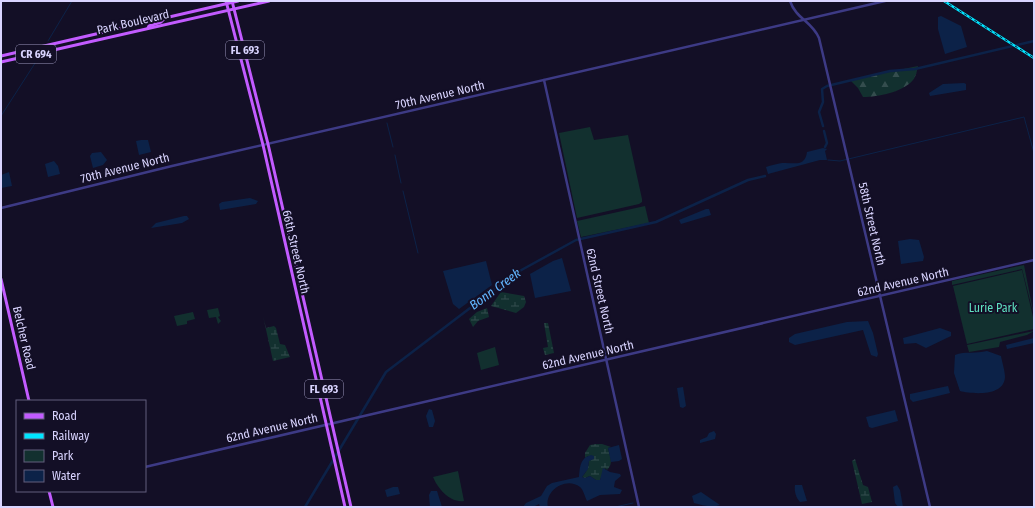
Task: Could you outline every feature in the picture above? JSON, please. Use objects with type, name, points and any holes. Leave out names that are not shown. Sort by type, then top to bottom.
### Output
[{"type":"main road","name":"Park Boulevard","points":[[1,56],[165,18],[226,2],[238,1]]},
{"type":"main road","name":"Park Boulevard","points":[[1,62],[269,1]]},
{"type":"main road","name":"66th Street North","points":[[226,2],[263,145],[345,507]]},
{"type":"main road","name":"66th Street North","points":[[233,2],[268,144],[351,507]]},
{"type":"main road","points":[[148,28],[149,26],[161,22],[165,18]]},
{"type":"main road","name":"Belcher Road","points":[[1,279],[29,400]]},
{"type":"main road","points":[[49,492],[53,507]]},
{"type":"street","name":"58th Street North","points":[[790,1],[795,12],[816,31],[848,159],[930,507]]},
{"type":"street","name":"70th Avenue North","points":[[1,208],[263,145],[884,1]]},
{"type":"street","name":"62nd Street North","points":[[544,80],[639,507]]},
{"type":"street","name":"62nd Avenue North","points":[[146,467],[1034,260]]},
{"type":"green space","points":[[918,66],[915,77],[909,84],[897,91],[883,95],[863,97],[858,88],[850,80]]},
{"type":"green space","points":[[590,127],[594,140],[628,135],[642,202],[639,204],[577,218],[559,133]]},
{"type":"green space","points":[[645,206],[649,223],[581,237],[577,221]]},
{"type":"green space","points":[[1024,265],[1034,316],[1022,269],[952,285],[952,281]]},
{"type":"green space","name":"Lurie Park","points":[[1022,270],[1034,321],[1034,329],[967,344],[953,286]]},
{"type":"green space","points":[[501,292],[524,296],[526,302],[524,307],[516,313],[491,306]]},
{"type":"green space","points":[[218,308],[220,316],[218,317],[221,321],[218,324],[216,317],[209,318],[207,310]]},
{"type":"green space","points":[[487,308],[489,317],[478,321],[473,327],[469,319],[477,312]]},
{"type":"green space","points":[[193,312],[195,319],[187,321],[187,324],[177,326],[174,316]]},
{"type":"green space","points":[[263,316],[266,328],[274,326],[276,328],[280,344],[285,345],[290,357],[273,361]]},
{"type":"green space","points":[[544,323],[548,323],[554,353],[545,355],[543,348],[548,347]]},
{"type":"green space","points":[[1034,331],[1027,335],[1000,342],[999,347],[969,352],[967,345]]},
{"type":"green space","points":[[495,347],[499,365],[481,370],[477,353]]},
{"type":"green space","points":[[596,444],[611,447],[608,448],[611,460],[610,465],[607,470],[605,468],[600,480],[596,480],[590,476],[585,478],[582,477],[589,464],[588,456],[585,458],[585,453],[590,445]]},
{"type":"green space","points":[[855,459],[863,485],[868,487],[872,502],[862,504],[852,461]]},
{"type":"green space","points":[[458,471],[464,501],[454,500],[445,494],[433,477]]},
{"type":"water","points":[[941,16],[961,26],[967,47],[945,54],[938,29],[938,17]]},
{"type":"water","points":[[943,84],[966,84],[966,90],[930,96],[929,93]]},
{"type":"water","points":[[148,140],[151,152],[139,155],[136,141]]},
{"type":"water","points":[[823,148],[827,149],[825,151],[827,160],[820,160],[768,174],[766,167],[782,163],[801,162],[806,157],[807,152]]},
{"type":"water","points":[[101,152],[107,160],[103,165],[93,168],[90,156],[92,153]]},
{"type":"water","points":[[54,161],[58,166],[60,174],[48,177],[45,164]]},
{"type":"water","points":[[9,172],[12,186],[1,188],[1,175]]},
{"type":"water","points":[[250,198],[258,201],[256,204],[220,210],[219,204],[222,202]]},
{"type":"water","points":[[709,209],[711,215],[681,224],[679,220]]},
{"type":"water","points":[[187,216],[189,219],[182,223],[151,228],[156,223]]},
{"type":"water","points":[[910,239],[919,240],[924,257],[923,261],[901,264],[898,241]]},
{"type":"water","points":[[562,258],[571,291],[535,298],[530,274],[553,261]]},
{"type":"water","points":[[486,261],[492,285],[459,309],[453,304],[443,271]]},
{"type":"water","points":[[868,321],[873,333],[878,354],[877,357],[871,355],[863,330],[795,345],[789,342],[789,338],[795,334],[847,322]]},
{"type":"water","points":[[940,328],[951,332],[951,336],[926,348],[916,343],[904,344],[903,338]]},
{"type":"water","points":[[1034,338],[1034,343],[1007,349],[1006,345]]},
{"type":"water","points":[[987,351],[1001,356],[1005,375],[1003,383],[999,388],[987,393],[960,391],[954,373],[955,355]]},
{"type":"water","points":[[948,386],[950,393],[913,402],[910,399],[910,394]]},
{"type":"water","points":[[683,387],[686,406],[683,408],[680,407],[677,388]]},
{"type":"water","points":[[429,409],[432,410],[435,421],[433,427],[429,427],[426,416]]},
{"type":"water","points":[[895,410],[898,421],[872,428],[869,427],[866,417]]},
{"type":"water","points":[[714,431],[716,434],[715,439],[700,443],[700,440],[707,437],[709,433]]},
{"type":"water","points":[[619,445],[622,459],[611,462],[608,448]]},
{"type":"water","points":[[587,456],[594,456],[594,459],[589,461],[588,469],[582,477],[585,478],[590,476],[596,480],[600,480],[603,468],[610,472],[620,474],[621,476],[615,481],[614,487],[622,490],[620,494],[600,495],[587,501],[580,487],[569,483],[557,487],[553,491],[549,496],[548,507],[540,507],[539,504],[533,507],[523,507],[526,503],[541,496],[547,486],[552,483],[579,477],[580,466]]},
{"type":"water","points":[[795,485],[802,485],[807,501],[800,502],[796,496]]},
{"type":"water","points":[[897,485],[900,490],[903,507],[898,507],[895,503],[893,487]]},
{"type":"water","points":[[398,487],[400,494],[387,497],[385,490]]},
{"type":"water","points":[[431,491],[437,491],[442,507],[430,507],[429,495]]},
{"type":"water","points":[[701,492],[720,505],[710,506],[694,503],[692,496]]},
{"type":"waterway","points":[[48,41],[72,1]]},
{"type":"waterway","points":[[823,126],[819,112],[823,102],[822,89],[827,86],[890,71],[915,69],[1034,41]]},
{"type":"waterway","points":[[1,116],[39,57]]},
{"type":"waterway","points":[[828,160],[840,161],[1024,117],[1034,153]]},
{"type":"waterway","points":[[387,123],[393,147]]},
{"type":"waterway","points":[[824,131],[827,143],[825,147]]},
{"type":"waterway","points":[[395,155],[401,183]]},
{"type":"waterway","name":"Bonn Creek","points":[[305,507],[386,372],[516,273],[576,240],[656,222],[748,180],[765,176]]},
{"type":"waterway","points":[[403,191],[418,253]]},
{"type":"waterway","name":"Bonn Creek","points":[[468,302],[472,307]]},
{"type":"waterway","points":[[615,507],[633,503]]},
{"type":"railway","points":[[944,1],[1034,58]]}]
